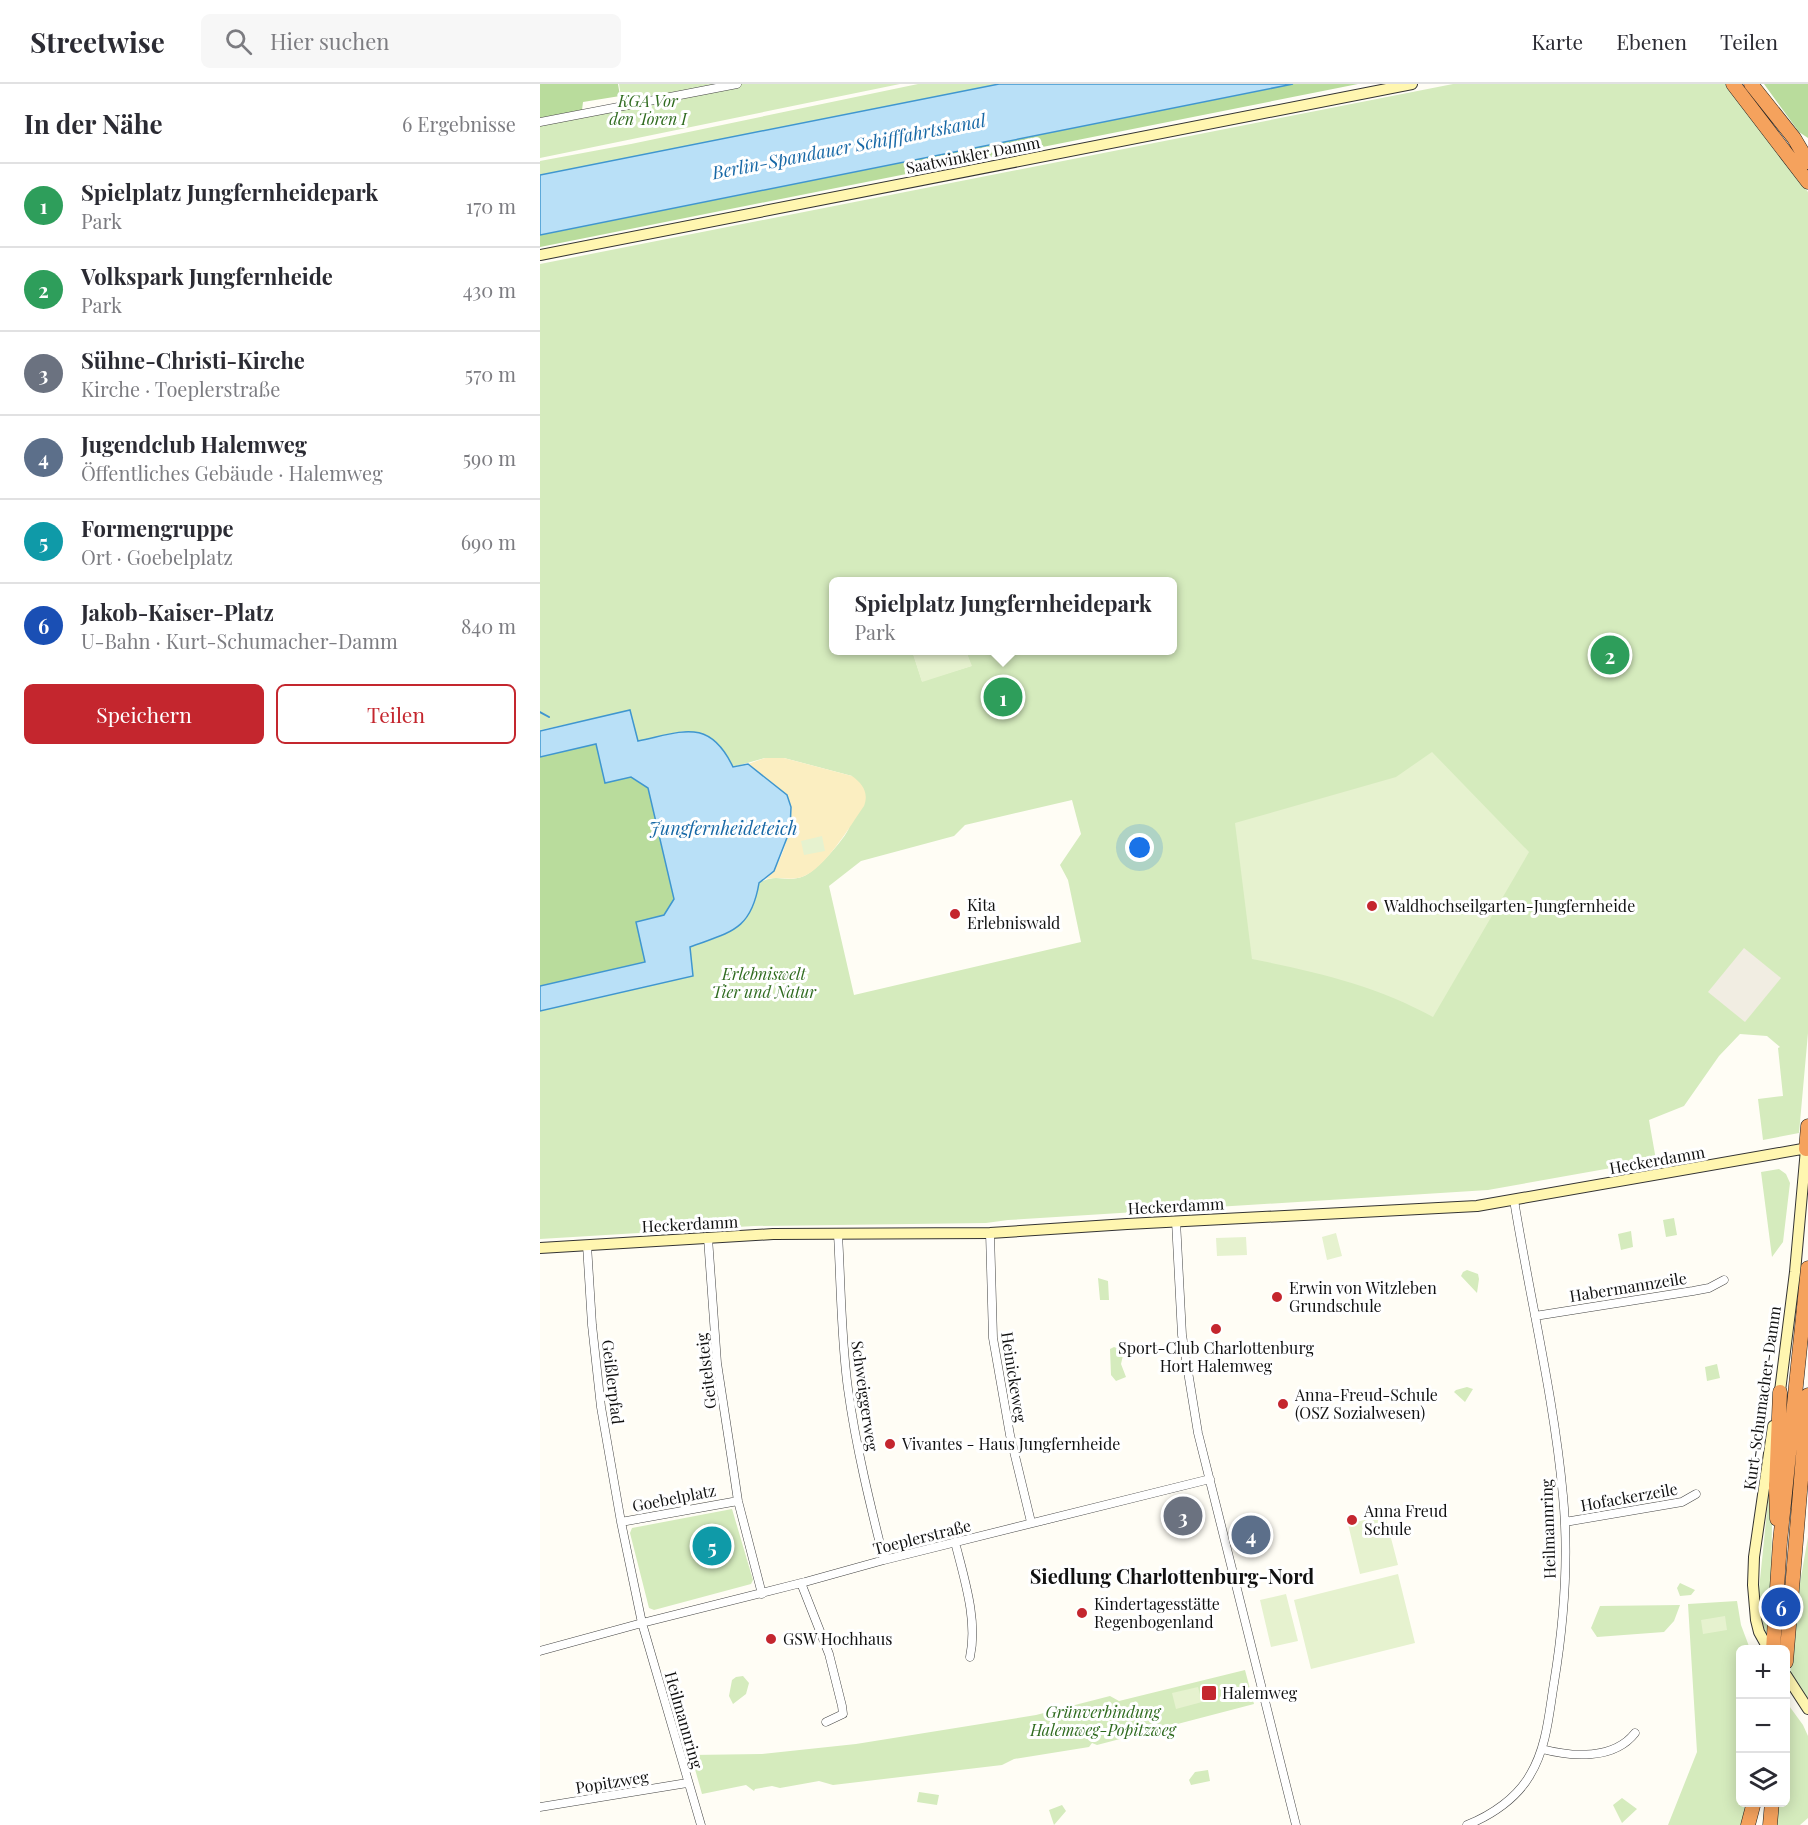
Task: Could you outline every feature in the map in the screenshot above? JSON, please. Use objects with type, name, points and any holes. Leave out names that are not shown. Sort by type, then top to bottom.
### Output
[{"type":"highway","points":[[1733,84],[1808,182]]},
{"type":"highway","points":[[1751,84],[1794,138],[1808,162]]},
{"type":"highway","points":[[1794,138],[1808,144]]},
{"type":"highway","points":[[1807,1148],[1808,1126]]},
{"type":"highway","points":[[1780,1542],[1808,1268]]},
{"type":"highway","points":[[1780,1392],[1776,1488],[1780,1542],[1780,1615],[1783,1645]]},
{"type":"highway","points":[[1772,1645],[1797,1533],[1808,1395]]},
{"type":"highway","points":[[1797,1533],[1805,1524],[1808,1510]]},
{"type":"highway","points":[[1748,1825],[1753,1807]]},
{"type":"highway","points":[[1770,1824],[1772,1807]]},
{"type":"main road","name":"Saatwinkler Damm","points":[[540,255],[1412,84]]},
{"type":"main road","name":"Heckerdamm","points":[[540,1248],[772,1234],[990,1233],[1477,1206],[1807,1148]]},
{"type":"main road","name":"Kurt-Schumacher-Damm","points":[[1768,1645],[1759,1632],[1756,1620],[1753,1585],[1754,1557],[1780,1392],[1800,1230],[1807,1148]]},
{"type":"main road","points":[[1790,1682],[1808,1709]]},
{"type":"street","points":[[540,122],[737,84]]},
{"type":"street","name":"Heilmannring","points":[[1467,1825],[1497,1809],[1519,1790],[1530,1775],[1542,1749],[1559,1652],[1564,1587],[1565,1522],[1557,1441],[1514,1200]]},
{"type":"street","points":[[1176,1221],[1182,1335],[1198,1433],[1296,1825]]},
{"type":"street","name":"Heinickeweg","points":[[990,1233],[993,1338],[1010,1434],[1031,1522]]},
{"type":"street","name":"Schweiggerweg","points":[[838,1234],[843,1341],[848,1389],[857,1448],[884,1560]]},
{"type":"street","name":"Geitelsteig","points":[[708,1238],[717,1363],[738,1501]]},
{"type":"street","name":"Geißlerpfad","points":[[587,1245],[592,1325],[602,1407],[621,1522]]},
{"type":"street","name":"Habermannzeile","points":[[1534,1316],[1694,1291],[1709,1288],[1724,1280]]},
{"type":"street","name":"Toeplerstraße","points":[[540,1651],[1031,1522],[1210,1479]]},
{"type":"street","name":"Hofackerzeile","points":[[1565,1522],[1682,1502],[1696,1494]]},
{"type":"street","name":"Goebelplatz","points":[[642,1623],[621,1522],[738,1501],[762,1594]]},
{"type":"street","points":[[955,1542],[967,1592],[972,1626],[974,1642],[970,1657]]},
{"type":"street","points":[[801,1583],[829,1654],[842,1706],[843,1714],[826,1722]]},
{"type":"street","name":"Heilmannring","points":[[642,1623],[701,1825]]},
{"type":"street","points":[[1542,1749],[1577,1754],[1606,1752],[1628,1743],[1635,1733]]},
{"type":"street","name":"Popitzweg","points":[[540,1807],[687,1783]]},
{"type":"green space","points":[[540,84],[618,84],[620,96],[583,102],[582,110],[540,118]]},
{"type":"green space","name":"KGA Vor den Toren I","points":[[619,84],[900,84],[540,158],[540,120],[622,103]]},
{"type":"green space","points":[[918,84],[999,84],[540,175],[540,161]]},
{"type":"green space","points":[[1293,84],[1358,84],[540,247],[540,235]]},
{"type":"green space","name":"Erlebniswelt Tier und Natur","points":[[1453,84],[1727,84],[1808,192],[1808,1033],[1799,1133],[1763,1140],[1758,1099],[1783,1096],[1778,1048],[1780,1047],[1767,1036],[1740,1034],[1719,1056],[1684,1106],[1649,1120],[1656,1160],[1488,1190],[986,1223],[754,1226],[540,1239],[540,1011],[693,976],[690,947],[727,933],[744,920],[755,899],[759,883],[771,878],[792,879],[804,876],[822,862],[842,840],[850,824],[852,776],[784,758],[765,758],[733,767],[684,731],[638,741],[630,711],[540,730],[540,264]],"holes":[[[1072,800],[1081,834],[1060,865],[1068,880],[1081,942],[854,995],[829,886],[861,861],[954,836],[965,825]]]},
{"type":"green space","points":[[1764,84],[1808,84],[1808,138],[1799,132]]},
{"type":"green space","points":[[913,655],[968,655],[972,666],[922,682]]},
{"type":"green space","points":[[596,744],[631,777],[648,788],[674,899],[664,915],[645,962],[540,986],[540,757]]},
{"type":"green space","name":"Waldhochseilgarten-Jungfernheide","points":[[1432,752],[1529,852],[1433,1017],[1367,988],[1252,959],[1235,823],[1396,777]]},
{"type":"green space","points":[[822,836],[825,851],[804,855],[801,841]]},
{"type":"green space","points":[[1779,1169],[1786,1174],[1790,1183],[1783,1242],[1772,1257],[1761,1172]]},
{"type":"green space","points":[[1674,1218],[1677,1235],[1666,1237],[1663,1220]]},
{"type":"green space","points":[[1631,1231],[1633,1247],[1621,1250],[1618,1234]]},
{"type":"green space","points":[[1336,1233],[1342,1256],[1327,1260],[1322,1237]]},
{"type":"green space","points":[[1246,1237],[1247,1255],[1217,1256],[1216,1238]]},
{"type":"green space","points":[[1467,1270],[1478,1274],[1477,1293],[1461,1276]]},
{"type":"green space","points":[[1098,1278],[1108,1281],[1109,1300],[1100,1300]]},
{"type":"green space","points":[[1114,1347],[1124,1351],[1121,1364],[1126,1377],[1116,1381],[1111,1375],[1110,1349]]},
{"type":"green space","points":[[1717,1364],[1720,1378],[1707,1381],[1705,1367]]},
{"type":"green space","points":[[1467,1387],[1473,1389],[1465,1402],[1454,1392]]},
{"type":"green space","points":[[1773,1453],[1771,1591],[1766,1637],[1758,1599]]},
{"type":"green space","points":[[732,1509],[753,1580],[751,1584],[654,1610],[649,1608],[630,1533],[632,1528]]},
{"type":"green space","points":[[1385,1515],[1398,1565],[1360,1574],[1348,1524]]},
{"type":"green space","points":[[1808,1537],[1808,1699],[1790,1675],[1797,1600]]},
{"type":"green space","points":[[1398,1574],[1415,1643],[1311,1669],[1294,1600]]},
{"type":"green space","points":[[1680,1583],[1695,1590],[1691,1595],[1680,1596],[1677,1588]]},
{"type":"green space","points":[[1286,1594],[1298,1641],[1271,1647],[1260,1600]]},
{"type":"green space","points":[[1737,1601],[1741,1625],[1748,1645],[1736,1645],[1736,1807],[1746,1807],[1742,1825],[1668,1825],[1697,1752],[1688,1604]]},
{"type":"green space","points":[[1680,1605],[1674,1621],[1664,1632],[1597,1637],[1591,1628],[1600,1606]]},
{"type":"green space","points":[[1725,1616],[1727,1630],[1703,1634],[1701,1620]]},
{"type":"green space","name":"Grünverbindung Halemweg-Popitzweg","points":[[1245,1670],[1254,1704],[1097,1745],[1092,1743],[1089,1747],[1014,1759],[1002,1765],[833,1785],[819,1781],[780,1788],[772,1786],[754,1791],[746,1785],[702,1794],[691,1755],[762,1754],[856,1744],[1036,1715],[1110,1696],[1119,1701]]},
{"type":"green space","points":[[743,1676],[749,1683],[746,1694],[733,1704],[729,1696],[732,1680]]},
{"type":"green space","points":[[1198,1687],[1202,1702],[1176,1709],[1172,1693]]},
{"type":"green space","points":[[1790,1707],[1808,1736],[1808,1818],[1800,1825],[1776,1825],[1778,1807],[1790,1807]]},
{"type":"green space","points":[[1208,1770],[1210,1781],[1191,1785],[1189,1780],[1195,1772]]},
{"type":"green space","points":[[919,1792],[939,1795],[937,1805],[917,1802]]},
{"type":"green space","points":[[1622,1798],[1637,1809],[1622,1823],[1613,1805]]},
{"type":"green space","points":[[1062,1805],[1066,1811],[1054,1825],[1049,1810]]},
{"type":"sand","points":[[765,758],[784,758],[852,776],[859,782],[865,793],[864,806],[836,846],[819,865],[802,877],[766,879],[782,855],[791,807],[748,764]]},
{"type":"shaded area","points":[[1744,948],[1781,978],[1745,1022],[1708,992]]},
{"type":"water","name":"Berlin-Spandauer Schifffahrtskanal","points":[[999,84],[1293,84],[540,235],[540,175]]},
{"type":"water","name":"Jungfernheideteich","points":[[630,710],[638,741],[681,732],[704,734],[724,751],[733,767],[748,764],[787,795],[791,807],[790,830],[774,871],[759,883],[755,899],[744,920],[727,933],[690,947],[693,976],[540,1011],[540,986],[645,962],[636,922],[664,915],[674,899],[648,788],[631,777],[605,783],[596,744],[540,757],[540,731]]},
{"type":"waterway","points":[[540,712],[549,717]]},
{"type":"place","name":"Volkspark Jungfernheide","points":[[1610,655]]},
{"type":"place","name":"Spielplatz Jungfernheidepark","points":[[1003,697]]},
{"type":"place","name":"Waldhochseilgarten-Jungfernheide","points":[[1372,906]]},
{"type":"place","name":"Kita Erlebniswald","points":[[955,914]]},
{"type":"place","name":"Erwin von Witzleben Grundschule","points":[[1277,1297]]},
{"type":"place","name":"Sport-Club Charlottenburg Hort Halemweg","points":[[1216,1329]]},
{"type":"place","name":"Anna-Freud-Schule (OSZ Sozialwesen)","points":[[1283,1404]]},
{"type":"place","name":"Vivantes - Haus Jungfernheide","points":[[890,1444]]},
{"type":"place","name":"Sühne-Christi-Kirche","points":[[1183,1516]]},
{"type":"place","name":"Anna Freud Schule","points":[[1352,1520]]},
{"type":"place","name":"Jugendclub Halemweg","points":[[1251,1535]]},
{"type":"place","name":"Formengruppe","points":[[712,1546]]},
{"type":"place","name":"Jakob-Kaiser-Platz","points":[[1781,1607]]},
{"type":"place","name":"Kindertagesstätte Regenbogenland","points":[[1082,1613]]},
{"type":"place","name":"GSW Hochhaus","points":[[771,1639]]},
{"type":"place","name":"Halemweg","points":[[1209,1693]]},
{"type":"district","name":"Siedlung Charlottenburg-Nord","points":[[1172,1577]]}]
